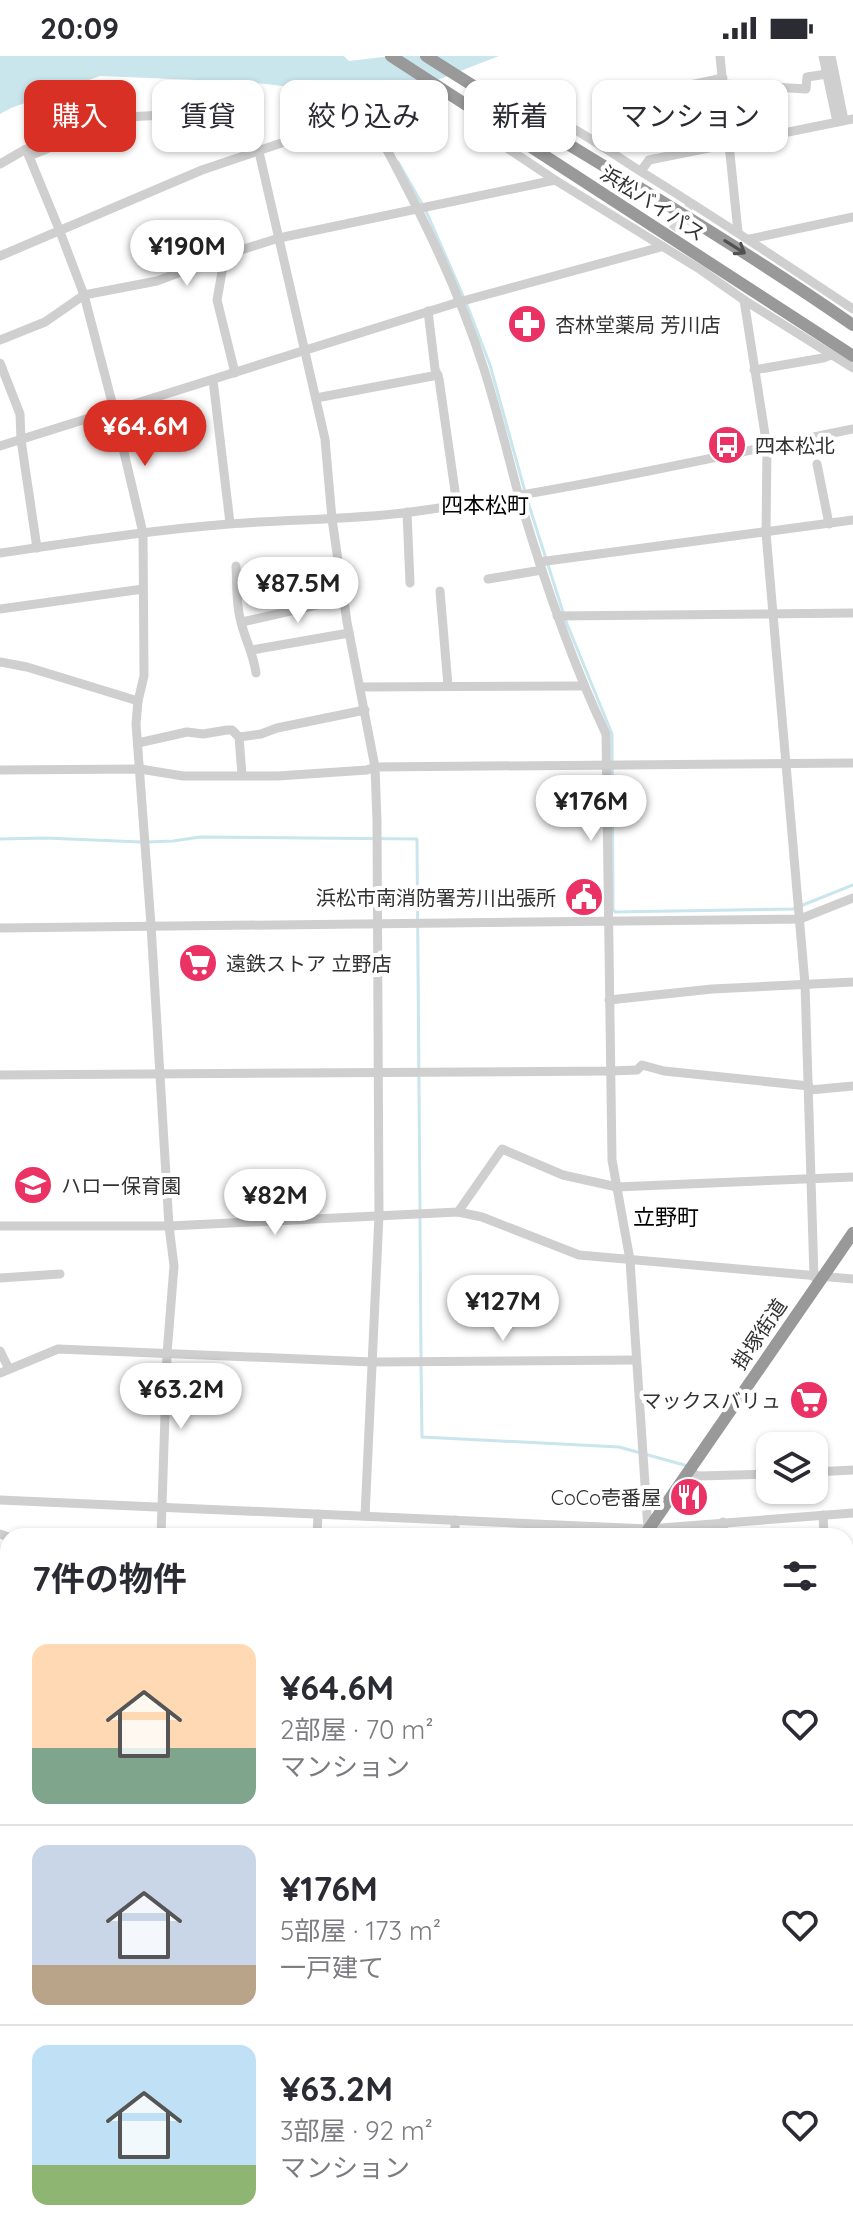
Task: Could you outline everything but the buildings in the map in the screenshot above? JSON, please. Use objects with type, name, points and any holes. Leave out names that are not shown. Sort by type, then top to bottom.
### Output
[{"type":"highway","name":"浜松バイパス","points":[[391,56],[853,356]]},
{"type":"highway","name":"浜松バイパス","points":[[426,56],[676,209],[853,325]]},
{"type":"highway","name":"掛塚街道","points":[[650,1528],[818,1277],[853,1233]]},
{"type":"street","points":[[720,56],[724,80]]},
{"type":"street","points":[[823,56],[845,120]]},
{"type":"street","points":[[831,56],[845,120]]},
{"type":"street","points":[[788,87],[806,89],[807,77],[827,74]]},
{"type":"street","points":[[29,156],[126,117],[152,114]]},
{"type":"street","points":[[788,132],[845,120]]},
{"type":"street","points":[[576,130],[852,307]]},
{"type":"street","points":[[264,150],[311,133],[379,135],[418,208],[459,302],[484,368],[519,496],[557,616],[583,686],[606,734],[610,764],[608,921],[612,1160],[630,1260],[646,1528]]},
{"type":"street","points":[[0,164],[26,149],[59,229],[84,295],[143,533],[144,676],[136,724],[174,1266],[167,1354],[161,1528]]},
{"type":"street","points":[[0,256],[202,170],[259,152],[325,439],[343,599],[375,767],[379,1215],[365,1516]]},
{"type":"street","points":[[513,152],[853,368]]},
{"type":"street","points":[[641,171],[649,160],[689,152]]},
{"type":"street","points":[[730,152],[738,232]]},
{"type":"street","points":[[0,340],[45,322],[84,295],[157,281],[279,238],[555,180]]},
{"type":"street","points":[[750,239],[853,217]]},
{"type":"street","points":[[0,446],[428,311],[661,247]]},
{"type":"street","points":[[225,255],[217,300],[235,373]]},
{"type":"street","points":[[744,300],[767,447],[766,533],[805,984],[818,1277]]},
{"type":"street","points":[[428,311],[457,505]]},
{"type":"street","points":[[754,370],[831,355]]},
{"type":"street","points":[[0,363],[20,414],[37,548]]},
{"type":"street","points":[[316,398],[438,375]]},
{"type":"street","points":[[213,380],[230,523]]},
{"type":"street","points":[[0,553],[230,523],[407,512],[519,496],[853,429]]},
{"type":"street","points":[[817,464],[829,524]]},
{"type":"street","points":[[407,512],[410,583]]},
{"type":"street","points":[[488,579],[540,566],[853,520]]},
{"type":"street","points":[[236,566],[242,622],[256,673]]},
{"type":"street","points":[[0,609],[143,589]]},
{"type":"street","points":[[440,591],[448,686]]},
{"type":"street","points":[[242,622],[343,599]]},
{"type":"street","points":[[557,616],[853,613]]},
{"type":"street","points":[[252,650],[349,633]]},
{"type":"street","points":[[0,662],[27,667],[138,701]]},
{"type":"street","points":[[360,687],[583,686]]},
{"type":"street","points":[[239,737],[365,710]]},
{"type":"street","points":[[138,743],[187,732],[203,734],[232,730],[239,737],[242,775]]},
{"type":"street","points":[[0,770],[140,769],[183,776],[323,773],[375,767],[853,763]]},
{"type":"street","points":[[0,928],[800,919],[853,898]]},
{"type":"street","points":[[609,1000],[712,989],[853,982]]},
{"type":"street","points":[[0,1075],[610,1071],[637,1070],[642,1065],[664,1071],[809,1088],[853,1086]]},
{"type":"street","points":[[458,1212],[502,1149],[563,1175],[617,1187],[853,1177]]},
{"type":"street","points":[[0,1226],[169,1226],[458,1212],[482,1217],[579,1255],[853,1279]]},
{"type":"street","points":[[0,1278],[60,1274]]},
{"type":"street","points":[[0,1351],[5,1371],[58,1349],[372,1362],[635,1360]]},
{"type":"street","points":[[691,1469],[698,1476],[756,1474]]},
{"type":"street","points":[[828,1471],[853,1470]]},
{"type":"street","points":[[0,1500],[573,1528]]},
{"type":"street","points":[[681,1528],[853,1513]]},
{"type":"street","points":[[317,1528],[318,1514]]},
{"type":"street","points":[[823,1515],[824,1528]]},
{"type":"street","points":[[455,1520],[455,1528]]},
{"type":"street","points":[[723,1522],[723,1528]]},
{"type":"water","points":[[0,56],[344,56],[349,61],[391,56],[499,56],[437,80],[280,80],[280,86],[264,84],[264,80],[100,76],[89,80],[24,80],[24,103],[0,114]]},
{"type":"waterway","points":[[398,162],[422,204]]},
{"type":"waterway","points":[[426,211],[490,365],[527,499],[563,612]]},
{"type":"waterway","points":[[565,619],[612,734],[615,912],[793,909],[853,885]]},
{"type":"waterway","points":[[148,842],[200,837],[417,839],[420,1210]]},
{"type":"waterway","points":[[0,839],[141,842]]},
{"type":"waterway","points":[[420,1218],[421,1358]]},
{"type":"waterway","points":[[421,1366],[422,1437],[619,1447],[688,1466]]},
{"type":"tunnel","points":[[665,241],[692,202]]},
{"type":"place","name":"杏林堂薬局 芳川店","points":[[527,324]]},
{"type":"place","name":"四本松北","points":[[727,445]]},
{"type":"place","name":"浜松市南消防署芳川出張所","points":[[584,897]]},
{"type":"place","name":"遠鉄ストア 立野店","points":[[198,963]]},
{"type":"place","name":"ハロー保育園","points":[[33,1185]]},
{"type":"place","name":"マックスバリュ","points":[[809,1400]]},
{"type":"place","name":"CoCo壱番屋","points":[[689,1497]]},
{"type":"district","name":"四本松町","points":[[485,505]]},
{"type":"district","name":"立野町","points":[[666,1217]]}]
